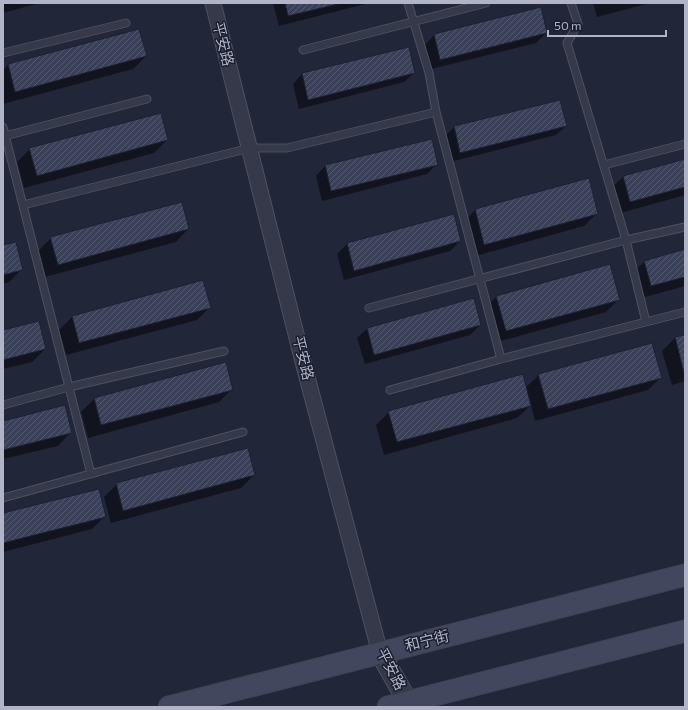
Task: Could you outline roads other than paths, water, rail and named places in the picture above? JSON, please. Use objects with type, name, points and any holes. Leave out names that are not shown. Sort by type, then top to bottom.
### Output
[{"type":"main road","name":"和宁街","points":[[169,707],[685,575]]},
{"type":"main road","points":[[388,707],[409,704],[685,631]]},
{"type":"street","name":"平安路","points":[[213,3],[304,366],[380,653],[409,704]]},
{"type":"lane","points":[[408,3],[429,73],[436,112],[501,359]]},
{"type":"lane","points":[[303,50],[486,3]]},
{"type":"lane","points":[[572,3],[578,24],[567,42],[626,240],[646,322]]},
{"type":"lane","points":[[3,53],[126,22]]},
{"type":"lane","points":[[5,136],[146,99]]},
{"type":"lane","points":[[23,205],[250,148],[287,148],[436,112]]},
{"type":"lane","points":[[3,127],[91,474]]},
{"type":"lane","points":[[604,165],[685,144]]},
{"type":"lane","points":[[369,308],[626,240],[685,227]]},
{"type":"lane","points":[[390,390],[501,359],[685,312]]},
{"type":"lane","points":[[3,405],[69,387],[224,351]]},
{"type":"lane","points":[[3,498],[243,432]]}]
